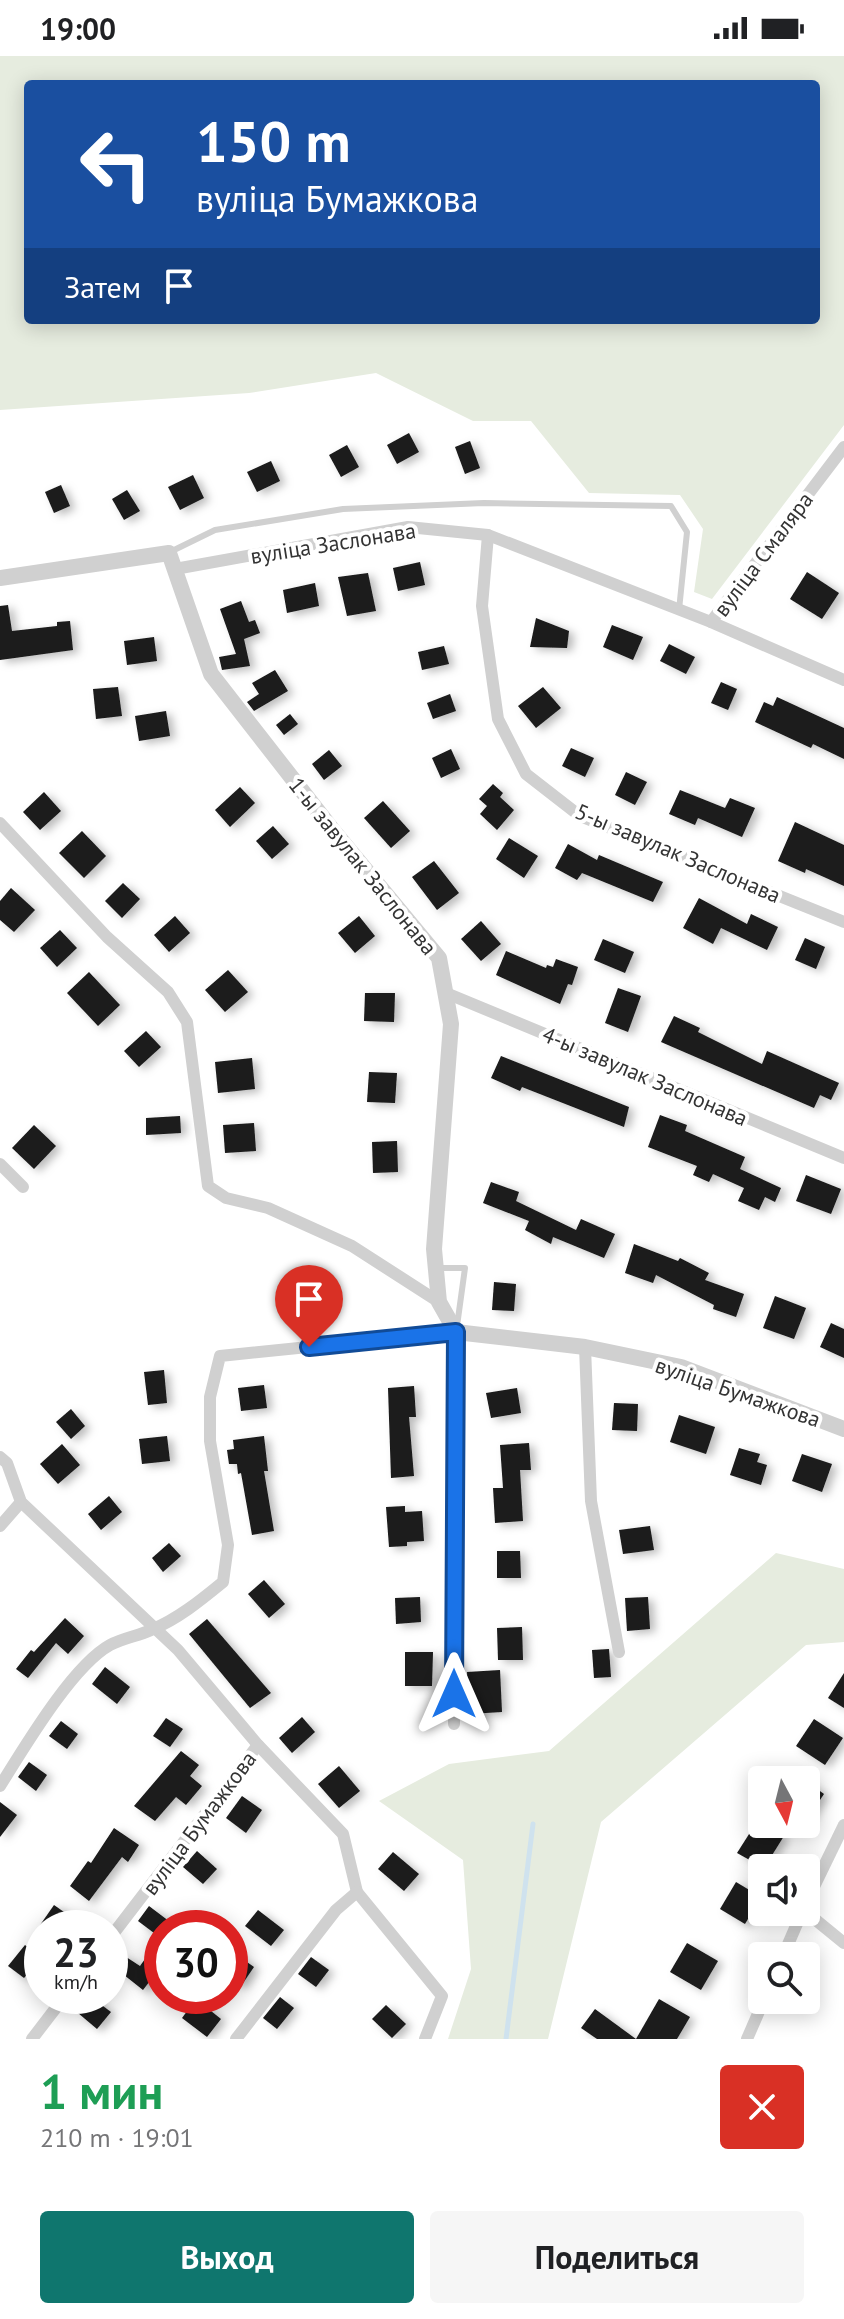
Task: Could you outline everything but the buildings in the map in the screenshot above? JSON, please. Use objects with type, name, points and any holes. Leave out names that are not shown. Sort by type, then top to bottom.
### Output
[{"type":"street","name":"вуліца Смаляра","points":[[711,622],[844,447]]},
{"type":"street","name":"вуліца Заслонава","points":[[0,578],[172,561],[408,527],[488,535],[711,622],[844,680]]},
{"type":"street","name":"5-ы завулак Заслонава","points":[[488,535],[482,606],[498,719],[526,774],[580,816],[844,922]]},
{"type":"street","name":"1-ы завулак Заслонава","points":[[172,561],[211,674],[331,828],[439,958],[451,1024],[434,1249],[439,1302],[456,1332]]},
{"type":"street","points":[[0,823],[107,937],[168,992],[187,1022],[208,1186],[226,1198],[268,1208],[352,1246],[439,1302]]},
{"type":"street","name":"4-ы завулак Заслонава","points":[[446,993],[844,1158]]},
{"type":"street","points":[[0,1164],[23,1187]]},
{"type":"street","points":[[454,1724],[456,1332]]},
{"type":"street","name":"вуліца Бумажкова","points":[[0,1786],[50,1708],[85,1667],[109,1646],[154,1629],[195,1606],[223,1582],[228,1545],[210,1441],[210,1397],[220,1356],[456,1332],[585,1347],[681,1367],[844,1429]]},
{"type":"street","points":[[585,1347],[591,1501],[619,1652]]},
{"type":"street","name":"вуліца Бумажкова","points":[[0,1457],[7,1463],[21,1502],[178,1650],[258,1745],[343,1834],[357,1892],[442,1996],[425,2039]]},
{"type":"street","points":[[0,1526],[21,1502]]},
{"type":"street","name":"вуліца Бумажкова","points":[[128,1915],[258,1745]]},
{"type":"street","points":[[820,1874],[844,1825]]},
{"type":"street","points":[[236,2039],[336,1910],[357,1892]]},
{"type":"street","points":[[820,1924],[844,1943]]},
{"type":"street","points":[[32,2039],[51,2014]]},
{"type":"street","points":[[747,2039],[758,2014]]},
{"type":"lane","points":[[172,561],[215,530],[343,509],[484,503],[671,506],[687,532],[679,610]]},
{"type":"lane","points":[[435,1268],[465,1268],[456,1332]]},
{"type":"shaded area","points":[[0,56],[844,56],[844,425],[712,599],[694,592],[703,529],[680,495],[589,493],[531,421],[473,421],[376,373],[249,393],[0,410]]},
{"type":"shaded area","points":[[776,1553],[844,1569],[844,1642],[806,1645],[601,1822],[548,2039],[448,2039],[471,1969],[463,1860],[379,1801],[449,1764],[549,1751]]},
{"type":"waterway","points":[[506,2039],[533,1824]]},
{"type":"route","points":[[309,1347],[456,1332],[454,1694]]}]
